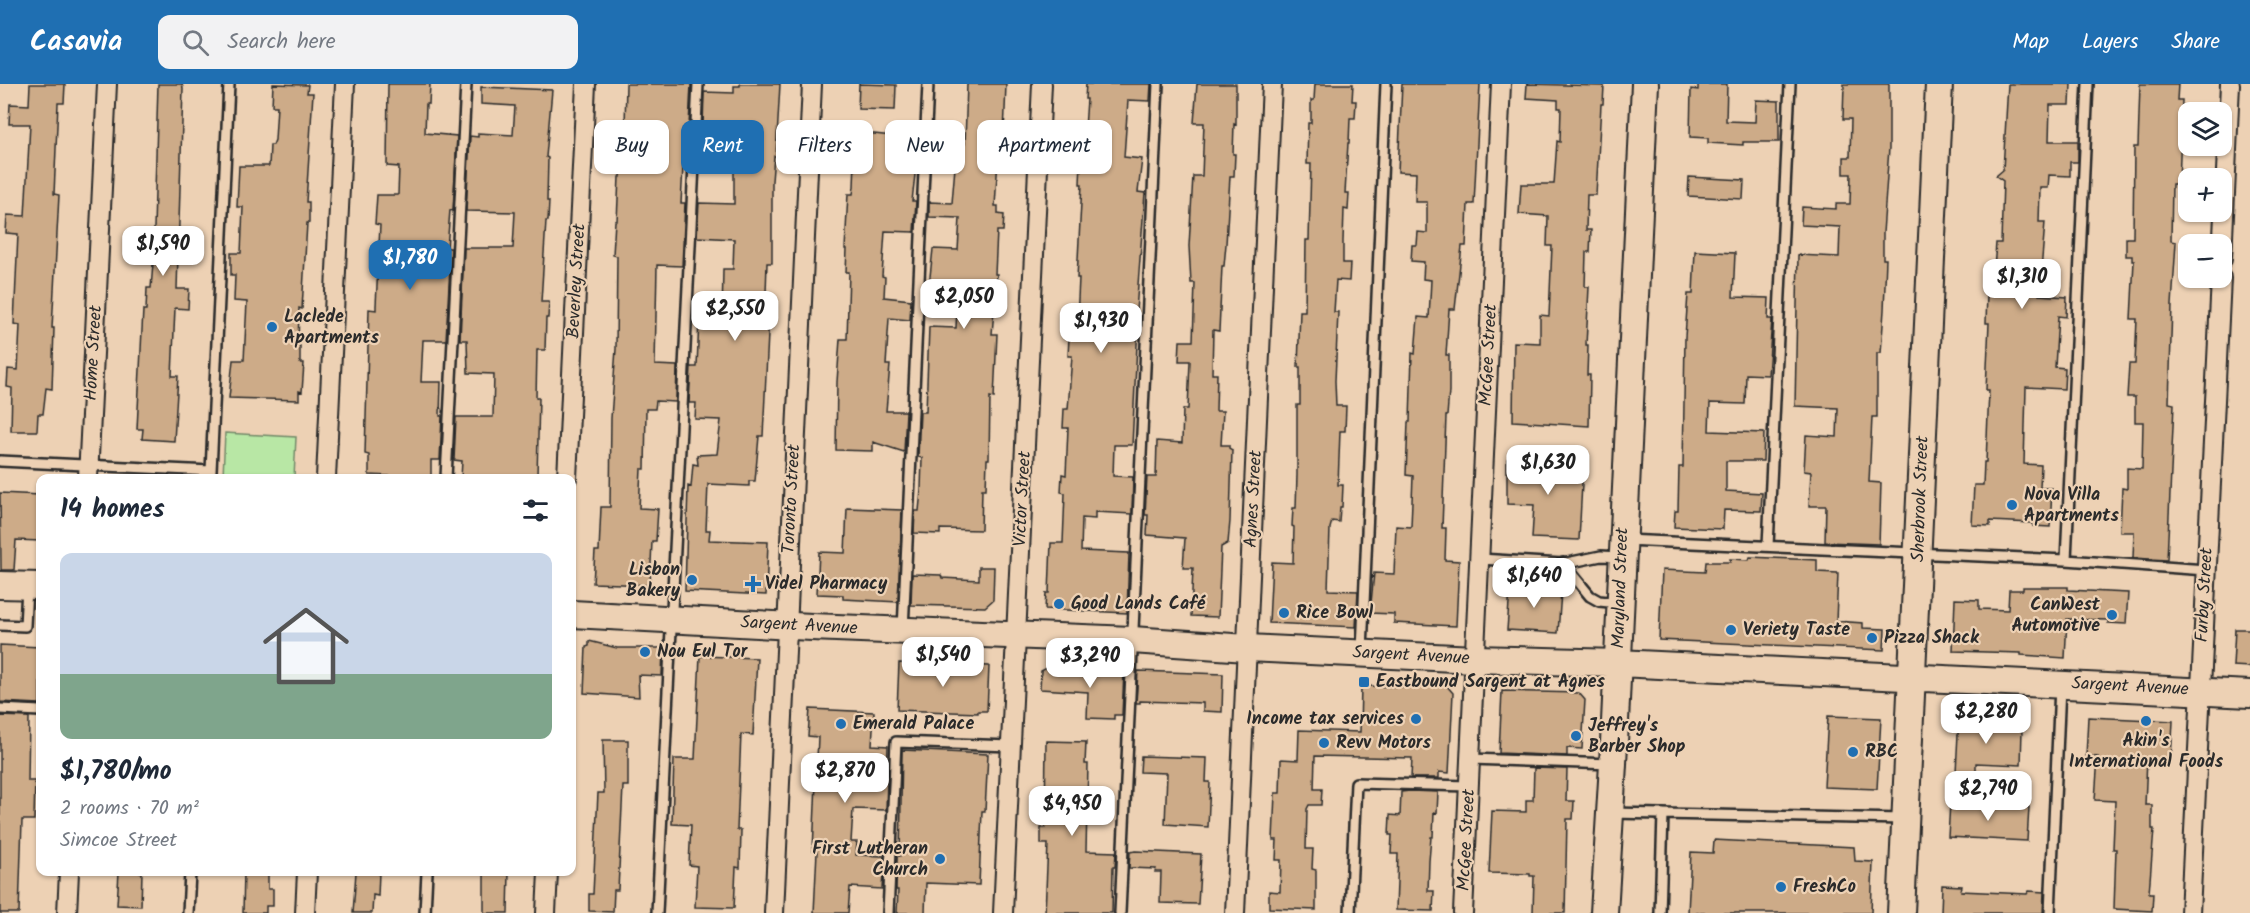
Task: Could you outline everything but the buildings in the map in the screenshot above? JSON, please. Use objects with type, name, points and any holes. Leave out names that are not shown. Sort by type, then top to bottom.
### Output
[{"type":"main road","name":"Maryland Street","points":[[1604,913],[1614,764],[1645,84]]},
{"type":"main road","name":"Sherbrook Street","points":[[1901,913],[1939,84]]},
{"type":"main road","points":[[0,585],[34,586]]},
{"type":"main road","name":"Sargent Avenue","points":[[576,614],[786,626],[1132,640],[1475,659],[1618,663],[2250,694]]},
{"type":"street","name":"Home Street","points":[[88,472],[107,84]]},
{"type":"street","points":[[326,474],[345,84]]},
{"type":"street","name":"Beverley Street","points":[[567,474],[586,84]]},
{"type":"street","name":"Toronto Street","points":[[774,913],[812,84]]},
{"type":"street","name":"Victor Street","points":[[1003,913],[1042,84]]},
{"type":"street","name":"Agnes Street","points":[[1235,913],[1272,84]]},
{"type":"street","name":"McGee Street","points":[[1463,913],[1501,84]]},
{"type":"street","points":[[2223,234],[2230,84]]},
{"type":"street","name":"Furby Street","points":[[2190,913],[2220,288]]},
{"type":"street","points":[[68,913],[69,876]]},
{"type":"street","points":[[305,913],[307,876]]},
{"type":"street","points":[[546,913],[548,876]]},
{"type":"lane","points":[[0,461],[88,472],[211,471],[229,84]]},
{"type":"lane","points":[[446,474],[466,84]]},
{"type":"lane","points":[[657,913],[698,84]]},
{"type":"lane","points":[[903,631],[928,84]]},
{"type":"lane","points":[[1120,913],[1158,84]]},
{"type":"lane","points":[[1362,653],[1386,84]]},
{"type":"lane","points":[[1768,546],[1790,84]]},
{"type":"lane","points":[[2066,560],[2088,84]]},
{"type":"lane","points":[[1480,559],[1563,563],[1601,556],[1622,549],[1768,546],[1919,555],[2066,560],[2206,570]]},
{"type":"lane","points":[[1563,563],[1590,596],[1599,601],[1620,603]]},
{"type":"lane","points":[[0,625],[25,626],[34,586]]},
{"type":"lane","points":[[2050,913],[2060,683]]},
{"type":"lane","points":[[0,709],[36,711]]},
{"type":"lane","points":[[888,913],[896,742],[1011,746]]},
{"type":"lane","points":[[1471,759],[1614,764]]},
{"type":"lane","points":[[1350,913],[1356,783],[1469,786]]},
{"type":"lane","points":[[1610,813],[1906,819]]},
{"type":"lane","points":[[1660,913],[1663,814]]},
{"type":"lane","points":[[188,913],[190,876]]},
{"type":"lane","points":[[425,913],[427,876]]},
{"type":"green space","points":[[225,433],[296,437],[294,474],[223,474]]},
{"type":"place","name":"Laclede Apartments","points":[[272,327]]},
{"type":"place","name":"Nova Villa Apartments","points":[[2012,505]]},
{"type":"place","name":"Lisbon Bakery","points":[[692,580]]},
{"type":"place","name":"Videl Pharmacy","points":[[753,584]]},
{"type":"place","name":"Good Lands Café","points":[[1059,604]]},
{"type":"place","name":"Rice Bowl","points":[[1284,613]]},
{"type":"place","name":"CanWest Automotive","points":[[2112,615]]},
{"type":"place","name":"Veriety Taste","points":[[1731,630]]},
{"type":"place","name":"Pizza Shack","points":[[1872,638]]},
{"type":"place","name":"Nou Eul Tor","points":[[645,652]]},
{"type":"place","name":"Eastbound Sargent at Agnes","points":[[1364,682]]},
{"type":"place","name":"Income tax services","points":[[1416,719]]},
{"type":"place","name":"Akin's International Foods","points":[[2146,721]]},
{"type":"place","name":"Emerald Palace","points":[[841,724]]},
{"type":"place","name":"Jeffrey's Barber Shop","points":[[1576,736]]},
{"type":"place","name":"Revv Motors","points":[[1324,743]]},
{"type":"place","name":"RBC","points":[[1853,752]]},
{"type":"place","name":"First Lutheran Church","points":[[940,859]]},
{"type":"place","name":"FreshCo","points":[[1781,887]]}]
